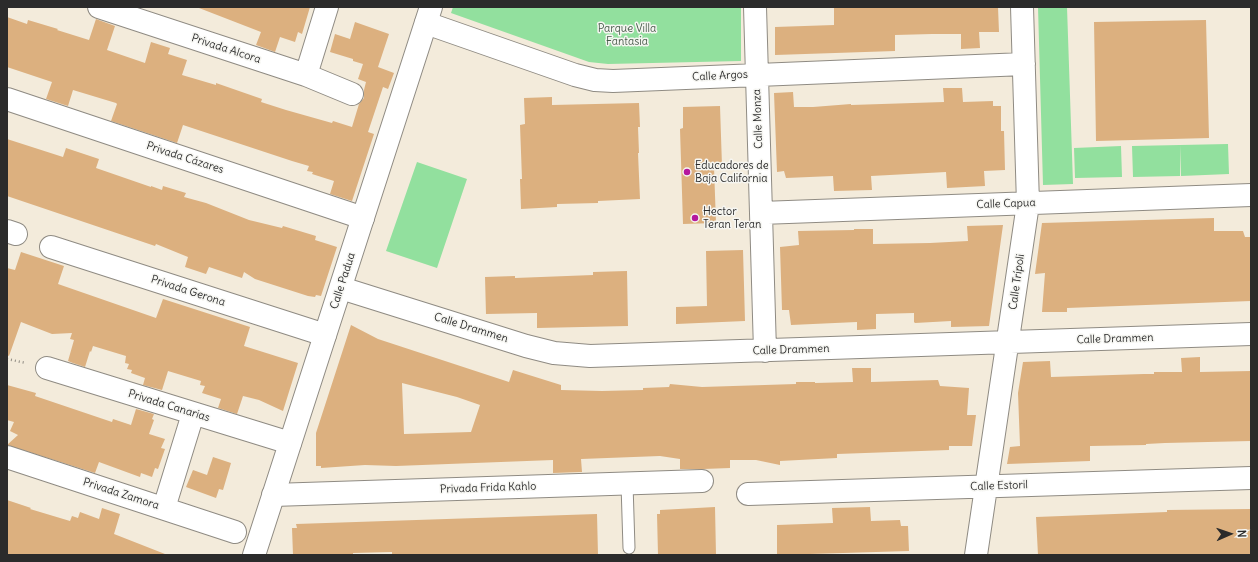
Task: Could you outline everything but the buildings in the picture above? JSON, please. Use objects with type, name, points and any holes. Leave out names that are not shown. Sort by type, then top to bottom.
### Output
[{"type":"street","name":"Privada Alcora","points":[[99,7],[306,75],[352,94]]},
{"type":"street","points":[[306,75],[327,7]]},
{"type":"street","name":"Calle Monza","points":[[755,7],[765,351]]},
{"type":"street","name":"Calle Trípoli","points":[[976,555],[1028,204],[1022,7]]},
{"type":"street","name":"Calle Argos","points":[[428,11],[575,75],[595,80],[613,81],[1024,64]]},
{"type":"street","name":"Calle Padua","points":[[254,555],[428,11]]},
{"type":"street","name":"Privada Cázares","points":[[7,99],[363,218]]},
{"type":"street","name":"Calle Capua","points":[[761,213],[1251,195]]},
{"type":"street","name":"Privada Gerona","points":[[52,248],[325,335]]},
{"type":"street","name":"Calle Drammen","points":[[340,288],[526,346],[554,353],[590,356],[1251,334]]},
{"type":"street","name":"Privada Canarias","points":[[47,368],[290,443]]},
{"type":"street","points":[[164,508],[193,414]]},
{"type":"street","name":"Privada Zamora","points":[[7,458],[235,532]]},
{"type":"street","name":"Calle Estoril","points":[[748,494],[1251,478]]},
{"type":"street","name":"Privada Frida Kahlo","points":[[273,495],[702,481]]},
{"type":"lane","points":[[627,484],[629,548]]},
{"type":"green space","name":"Parque Villa Fantasia","points":[[453,7],[741,7],[741,61],[608,64],[589,62],[451,13]]},
{"type":"green space","points":[[1038,7],[1067,7],[1073,184],[1043,185]]},
{"type":"green space","points":[[1228,144],[1229,174],[1181,176],[1180,145]]},
{"type":"green space","points":[[1180,145],[1180,176],[1133,177],[1132,146]]},
{"type":"green space","points":[[1121,146],[1122,177],[1075,178],[1074,148]]},
{"type":"green space","points":[[417,162],[467,179],[437,268],[386,251]]},
{"type":"place","name":"Educadores de Baja California","points":[[687,172]]},
{"type":"place","name":"Hector Teran Teran","points":[[695,218]]}]
